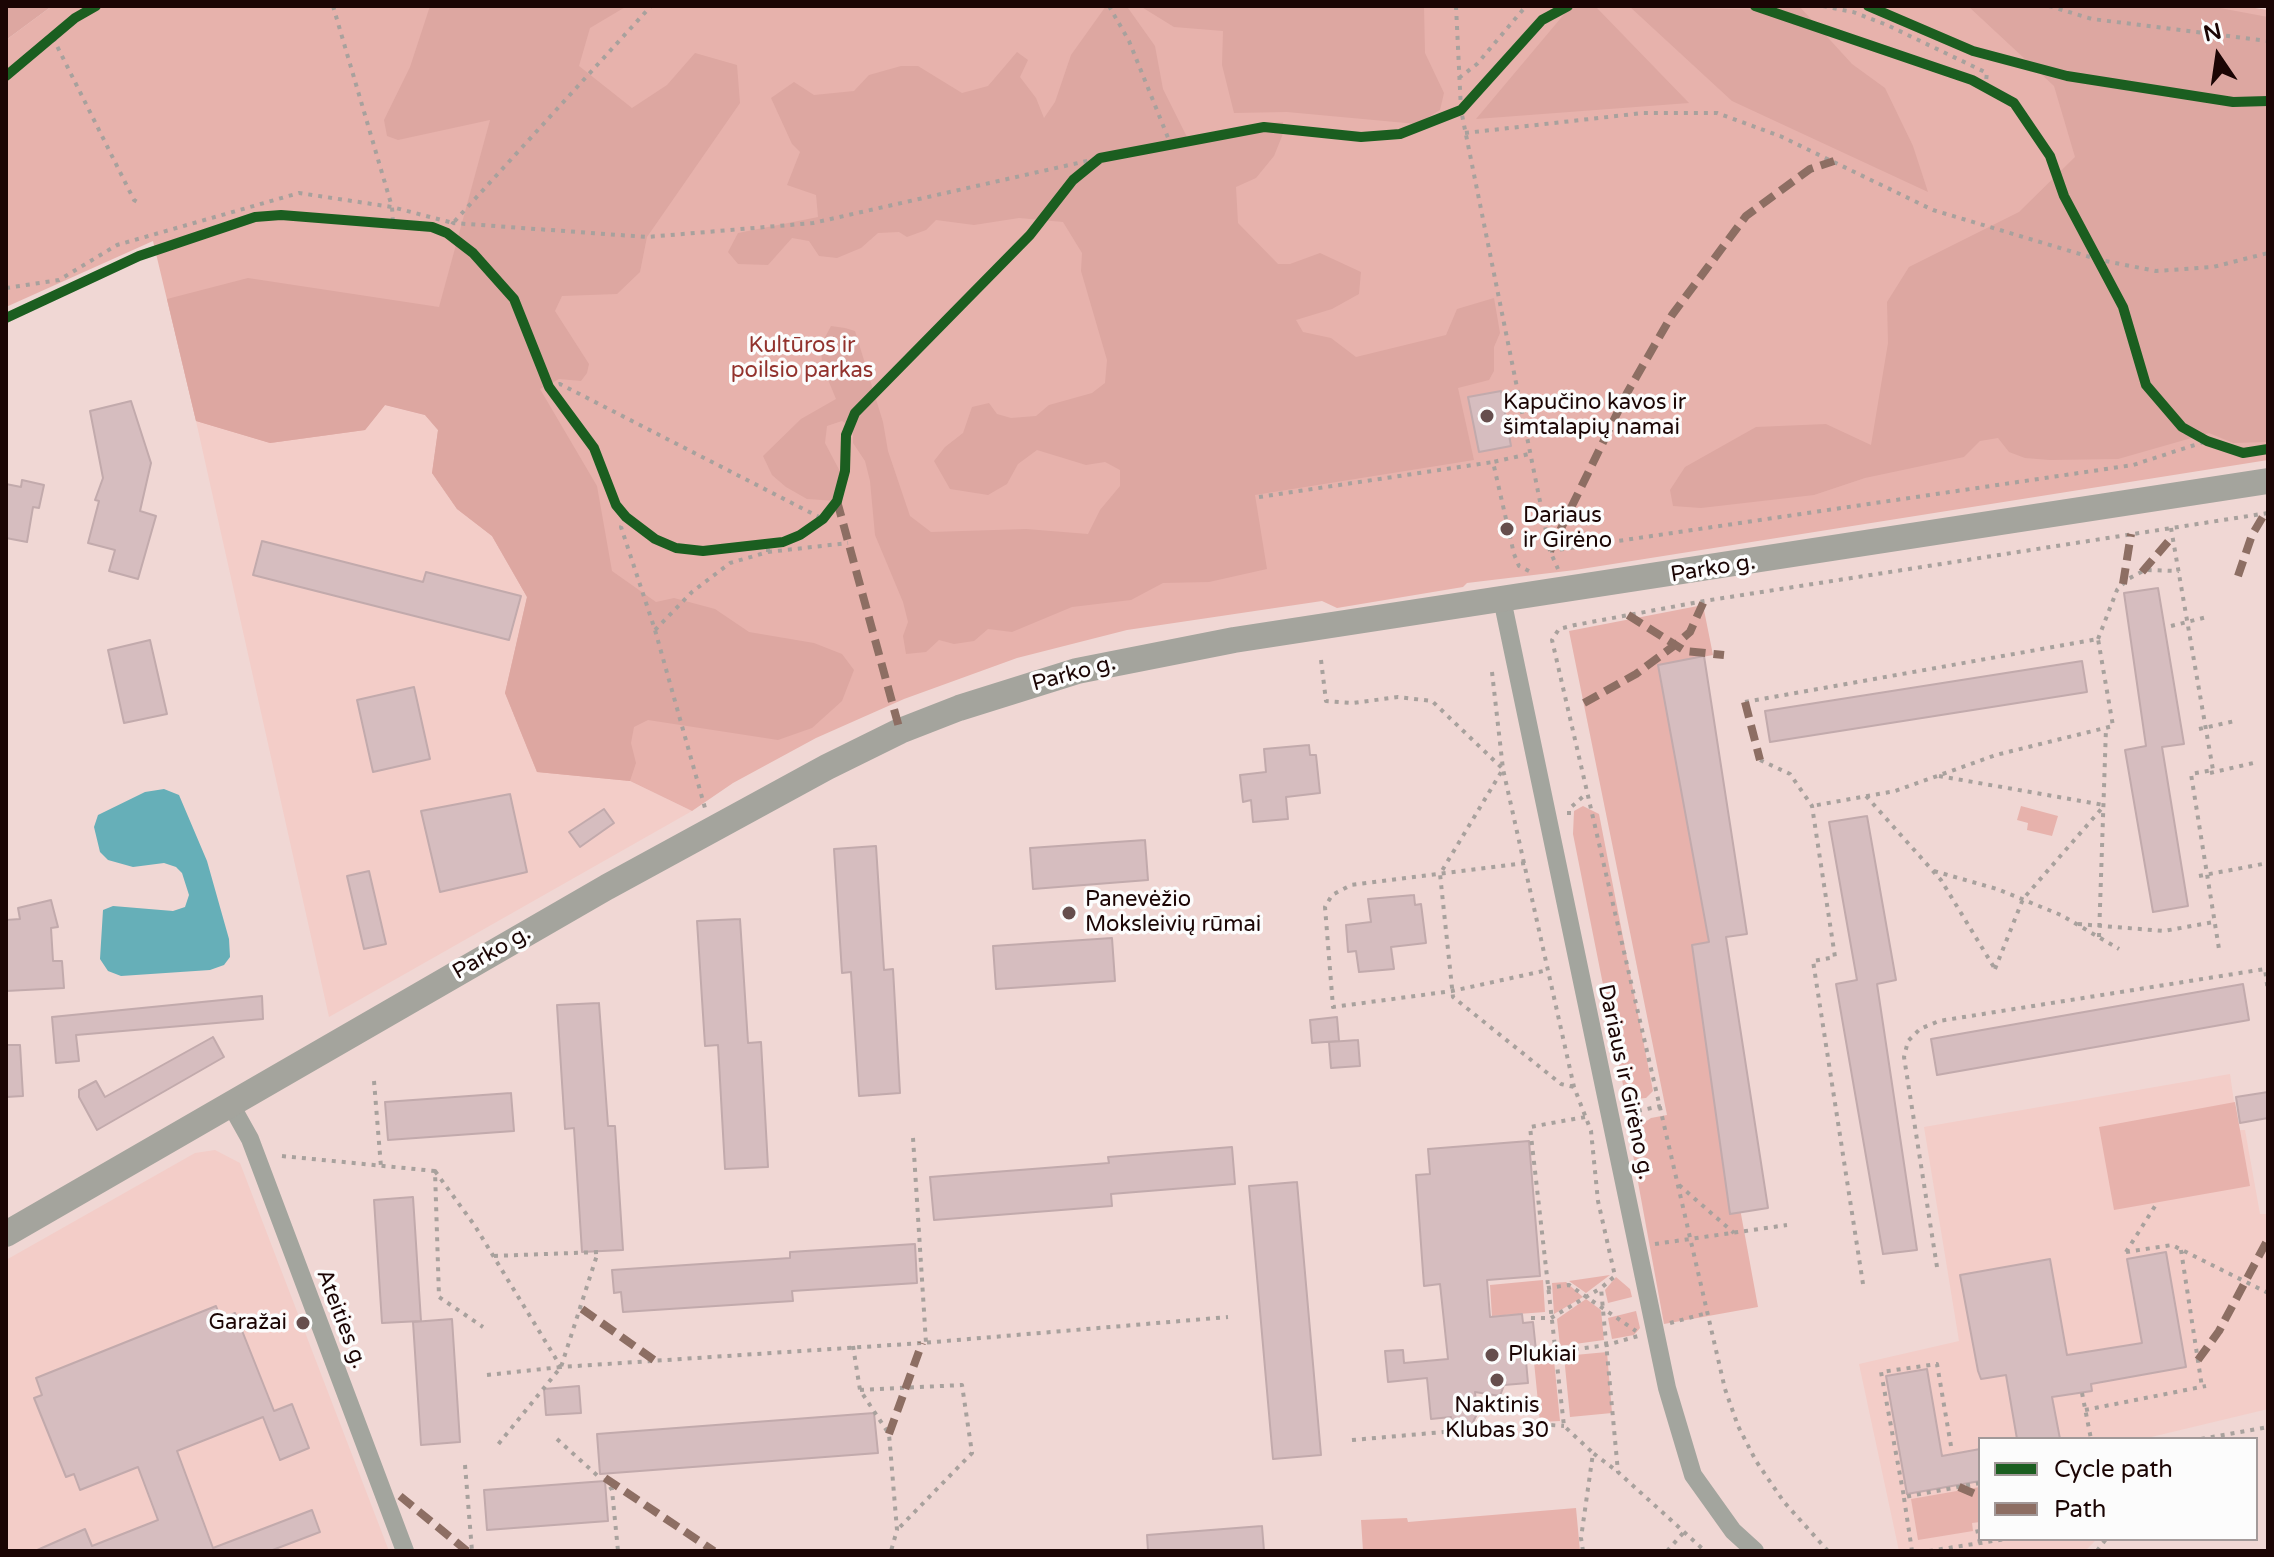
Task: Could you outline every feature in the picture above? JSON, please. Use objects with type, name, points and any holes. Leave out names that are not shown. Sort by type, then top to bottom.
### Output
[{"type":"main road","name":"Parko g.","points":[[6,1234],[607,887],[827,767],[900,731],[1077,671],[1234,640],[1502,599],[1559,577],[2268,481]]},
{"type":"street","name":"Dariaus ir Girėno g.","points":[[1502,599],[1646,1328],[1693,1475],[1733,1531],[1755,1551]]},
{"type":"street","name":"Ateities g.","points":[[231,1105],[250,1139],[405,1551]]},
{"type":"path","points":[[333,6],[392,207],[393,223]]},
{"type":"path","points":[[447,233],[651,6]]},
{"type":"path","points":[[1109,6],[1129,41],[1171,145]]},
{"type":"path","points":[[1456,6],[1465,133],[1550,551],[1559,577]]},
{"type":"path","points":[[1459,78],[1477,64],[1526,6]]},
{"type":"path","points":[[1823,6],[1853,12],[1887,25],[1987,73],[1985,88]]},
{"type":"path","points":[[2049,6],[2092,19],[2268,41]]},
{"type":"path","points":[[53,38],[134,200],[141,204]]},
{"type":"path","points":[[1465,133],[1615,115],[1678,111],[1717,113],[1780,136],[1933,210],[2100,260],[2156,271],[2213,267],[2268,253]]},
{"type":"path","points":[[6,288],[59,280],[117,245],[299,193],[392,207],[453,223],[647,237],[813,223],[1100,158]]},
{"type":"path","points":[[549,387],[560,384],[823,519]]},
{"type":"path","points":[[1550,551],[2133,465],[2207,441]]},
{"type":"path","points":[[1259,497],[1530,454]]},
{"type":"path","points":[[1493,462],[1519,566],[1530,572],[1542,573]]},
{"type":"path","points":[[1828,1551],[1784,1502],[1738,1426],[1707,1313],[1552,640],[1559,629],[1704,601],[2268,513]]},
{"type":"path","points":[[626,517],[621,527],[655,630],[706,808]]},
{"type":"path","points":[[2171,528],[2213,770],[2191,774],[2219,949]]},
{"type":"path","points":[[655,630],[692,592],[730,563],[768,552],[848,543]]},
{"type":"path","points":[[768,544],[768,552]]},
{"type":"path","points":[[1812,806],[1895,791],[1996,755],[2113,726],[2098,639],[2117,590],[2128,579],[2145,570],[2179,571]]},
{"type":"path","points":[[2171,626],[2207,617]]},
{"type":"path","points":[[1745,702],[2098,639]]},
{"type":"path","points":[[1321,660],[1326,701],[1353,703],[1398,697],[1432,701],[1503,769]]},
{"type":"path","points":[[1492,672],[1503,769],[1574,1087],[1591,1131],[1598,1201],[1615,1276],[1551,1318],[1531,1318]]},
{"type":"path","points":[[2199,729],[2235,721]]},
{"type":"path","points":[[2099,937],[2106,728]]},
{"type":"path","points":[[1760,760],[1790,774],[1812,806],[1835,957],[1813,961],[1863,1284]]},
{"type":"path","points":[[2184,778],[2258,762]]},
{"type":"path","points":[[1503,769],[1440,874],[1453,997],[1561,1084],[1574,1087]]},
{"type":"path","points":[[1937,776],[2104,805]]},
{"type":"path","points":[[1866,796],[1941,880],[1995,969],[2023,899],[2104,805]]},
{"type":"path","points":[[1525,863],[1351,885],[1332,895],[1325,907],[1333,1007],[1452,991],[1548,970]]},
{"type":"path","points":[[2199,876],[2268,863]]},
{"type":"path","points":[[1932,871],[2023,899],[2075,923],[2119,949]]},
{"type":"path","points":[[2075,923],[2164,931],[2214,922]]},
{"type":"path","points":[[1937,1267],[1904,1057],[1908,1041],[1920,1029],[1939,1021],[2265,969],[2268,992]]},
{"type":"path","points":[[374,1081],[381,1167]]},
{"type":"path","points":[[1625,1113],[1661,1106]]},
{"type":"path","points":[[1564,1426],[1530,1127],[1585,1117]]},
{"type":"path","points":[[913,1138],[926,1343]]},
{"type":"path","points":[[282,1156],[435,1171]]},
{"type":"path","points":[[435,1171],[494,1256],[561,1367]]},
{"type":"path","points":[[435,1171],[439,1297],[483,1327]]},
{"type":"path","points":[[1679,1185],[1734,1233]]},
{"type":"path","points":[[2157,1203],[2126,1252],[2172,1245],[2268,1293]]},
{"type":"path","points":[[1654,1257],[1652,1244],[1787,1225]]},
{"type":"path","points":[[2085,1410],[2204,1387],[2181,1250]]},
{"type":"path","points":[[494,1256],[598,1252],[561,1367],[496,1447]]},
{"type":"path","points":[[1547,1288],[1569,1285],[1602,1308],[1646,1328]]},
{"type":"path","points":[[1601,1288],[1618,1472]]},
{"type":"path","points":[[1555,1352],[1607,1345],[1646,1328],[1707,1313]]},
{"type":"path","points":[[487,1375],[1228,1317]]},
{"type":"path","points":[[853,1346],[860,1390],[889,1434],[897,1530],[891,1551]]},
{"type":"path","points":[[1912,1551],[1881,1372],[1937,1364],[1951,1446]]},
{"type":"path","points":[[860,1390],[962,1385],[972,1453],[897,1530]]},
{"type":"path","points":[[2082,1393],[2091,1437]]},
{"type":"path","points":[[1352,1440],[1536,1424],[1564,1426],[1705,1551]]},
{"type":"path","points":[[2212,1437],[2268,1427]]},
{"type":"path","points":[[557,1439],[612,1490],[618,1551]]},
{"type":"path","points":[[1583,1551],[1581,1538],[1593,1453]]},
{"type":"path","points":[[465,1465],[472,1551]]},
{"type":"path","points":[[1904,1497],[1978,1483]]},
{"type":"path","points":[[1667,1551],[1684,1532]]},
{"type":"path","points":[[1929,1551],[1993,1541]]},
{"type":"shaded area","points":[[6,6],[52,6],[6,40]]},
{"type":"shaded area","points":[[430,6],[627,6],[590,28],[579,66],[632,108],[667,85],[695,53],[737,65],[740,103],[647,237],[640,272],[617,294],[562,296],[555,311],[589,364],[587,373],[581,381],[559,379],[540,389],[597,486],[612,571],[656,602],[674,598],[715,609],[749,632],[814,643],[842,654],[854,670],[842,701],[812,728],[778,740],[648,720],[634,727],[631,743],[636,763],[630,781],[537,772],[505,693],[527,597],[492,536],[457,509],[432,473],[438,430],[425,415],[385,405],[365,430],[270,443],[196,421],[167,299],[248,278],[439,307],[490,120],[398,140],[387,136],[384,120],[410,67]]},
{"type":"shaded area","points":[[1106,6],[1128,8],[1155,46],[1163,89],[1188,139],[1256,124],[1283,122],[1284,131],[1274,156],[1256,178],[1236,187],[1238,223],[1278,264],[1290,264],[1320,253],[1361,272],[1359,294],[1332,309],[1296,320],[1303,332],[1331,338],[1356,357],[1446,335],[1457,309],[1494,298],[1500,333],[1494,347],[1494,371],[1489,380],[1458,388],[1474,460],[1255,495],[1267,569],[1209,582],[1163,583],[1131,600],[1072,607],[1012,632],[988,629],[974,641],[954,644],[939,640],[926,652],[906,654],[903,636],[908,622],[903,602],[875,535],[870,481],[865,461],[853,443],[853,428],[842,421],[827,426],[825,443],[844,479],[837,501],[807,499],[786,487],[772,475],[763,456],[801,419],[836,399],[822,365],[821,345],[831,326],[845,328],[855,331],[883,422],[888,451],[910,516],[931,532],[1026,529],[1088,534],[1100,510],[1120,486],[1120,470],[1105,462],[1086,465],[1037,450],[1018,464],[1007,484],[988,495],[950,489],[934,461],[945,447],[963,433],[972,407],[989,403],[997,414],[1011,418],[1036,416],[1049,405],[1092,393],[1105,383],[1107,360],[1081,271],[1082,253],[1063,222],[1019,218],[974,225],[936,220],[926,230],[907,237],[899,232],[878,233],[861,248],[837,258],[819,256],[809,241],[792,238],[768,265],[738,264],[728,252],[738,233],[818,217],[816,195],[787,185],[800,152],[792,144],[771,98],[794,82],[814,95],[854,91],[869,75],[901,66],[918,66],[962,93],[988,86],[1017,52],[1028,60],[1020,77],[1036,98],[1044,118],[1055,102],[1071,55]]},
{"type":"shaded area","points":[[1140,6],[1424,6],[1425,53],[1444,93],[1440,110],[1417,124],[1287,112],[1234,113],[1222,65],[1223,31],[1174,27]]},
{"type":"shaded area","points":[[1571,6],[1595,6],[1689,103],[1476,119]]},
{"type":"shaded area","points":[[1629,6],[1762,10],[1799,6],[1852,64],[1885,88],[1913,146],[1928,192],[1732,101]]},
{"type":"shaded area","points":[[1968,6],[2209,6],[2268,17],[2268,442],[2233,443],[2209,433],[2118,459],[2050,460],[2025,458],[2009,452],[1998,438],[1980,441],[1964,457],[1865,478],[1814,495],[1701,508],[1673,506],[1670,490],[1685,467],[1756,427],[1826,424],[1871,445],[1888,343],[1887,302],[1909,267],[2019,212],[2075,157],[2054,86]]},
{"type":"shaded area","points":[[385,405],[425,415],[438,429],[432,473],[457,509],[492,536],[527,597],[505,693],[537,771],[630,781],[692,811],[329,1017],[196,421],[270,443]]},
{"type":"shaded area","points":[[2230,1074],[2238,1130],[2245,1130],[2260,1214],[2268,1214],[2268,1409],[2151,1437],[1978,1437],[1978,1541],[2095,1541],[2085,1551],[1899,1551],[1859,1364],[1959,1341],[1924,1127]]},
{"type":"shaded area","points":[[215,1150],[240,1163],[389,1551],[6,1551],[6,1260],[195,1153]]},
{"type":"green space","name":"Kultūros ir poilsio parkas","points":[[52,6],[2242,6],[2268,10],[2268,460],[1575,570],[1467,583],[1463,587],[1337,608],[1322,601],[1127,630],[1017,658],[904,699],[816,738],[733,783],[692,811],[630,781],[537,772],[505,693],[527,597],[492,536],[457,509],[432,473],[438,430],[425,415],[385,405],[365,430],[270,443],[196,421],[153,241],[6,307],[6,40]]},
{"type":"green space","points":[[1703,605],[1713,655],[1659,665],[1709,942],[1692,946],[1758,1307],[1664,1324],[1629,1133],[1651,1118],[1667,1115],[1569,631]]},
{"type":"green space","points":[[1583,806],[1599,814],[1653,1091],[1646,1098],[1635,1099],[1624,1090],[1573,834],[1574,811]]},
{"type":"green space","points":[[2021,806],[2058,816],[2052,836],[2027,830],[2028,823],[2017,820]]},
{"type":"green space","points":[[2235,1102],[2250,1186],[2114,1210],[2099,1127]]},
{"type":"green space","points":[[1610,1275],[1586,1293],[1569,1281]]},
{"type":"green space","points":[[1616,1277],[1630,1289],[1632,1297],[1608,1303],[1605,1290]]},
{"type":"green space","points":[[1543,1280],[1545,1312],[1492,1316],[1490,1285]]},
{"type":"green space","points":[[1566,1282],[1583,1297],[1554,1314],[1552,1283]]},
{"type":"green space","points":[[1586,1299],[1601,1310],[1604,1340],[1560,1346],[1557,1319]]},
{"type":"green space","points":[[1636,1311],[1640,1328],[1634,1335],[1612,1339],[1608,1318]]},
{"type":"green space","points":[[1607,1352],[1612,1413],[1570,1417],[1564,1356]]},
{"type":"green space","points":[[1554,1360],[1560,1421],[1540,1422],[1534,1362]]},
{"type":"green space","points":[[1978,1487],[1978,1522],[1972,1523],[1973,1531],[1918,1540],[1911,1499]]},
{"type":"green space","points":[[1576,1508],[1580,1551],[1363,1551],[1361,1520],[1407,1518],[1408,1522]]},
{"type":"water","points":[[164,789],[179,795],[207,861],[229,939],[230,957],[224,965],[210,970],[121,976],[108,971],[100,959],[103,910],[113,906],[173,911],[185,907],[189,895],[182,873],[176,867],[164,863],[133,867],[108,860],[100,852],[94,827],[98,815],[145,792]]},
{"type":"building","points":[[1501,391],[1511,446],[1479,452],[1468,397]]},
{"type":"building","points":[[131,401],[151,463],[140,511],[156,516],[138,579],[109,571],[115,550],[88,543],[99,501],[95,500],[103,478],[90,411]]},
{"type":"building","points":[[22,480],[44,485],[39,508],[33,507],[27,542],[6,538],[6,484],[21,487]]},
{"type":"building","points":[[262,541],[423,582],[426,572],[521,596],[509,640],[253,575]]},
{"type":"building","points":[[2158,588],[2184,744],[2162,747],[2188,906],[2153,912],[2125,750],[2146,746],[2124,593]]},
{"type":"building","points":[[150,640],[167,714],[124,723],[108,650]]},
{"type":"building","points":[[1704,656],[1747,934],[1726,937],[1768,1208],[1730,1214],[1692,945],[1709,942],[1658,665]]},
{"type":"building","points":[[2082,661],[2087,692],[1770,742],[1765,711]]},
{"type":"building","points":[[414,687],[430,759],[373,772],[357,700]]},
{"type":"building","points":[[1309,745],[1310,755],[1316,755],[1320,793],[1286,797],[1288,819],[1253,822],[1251,800],[1243,802],[1240,775],[1266,772],[1264,749]]},
{"type":"building","points":[[510,794],[527,872],[440,892],[421,811]]},
{"type":"building","points":[[604,809],[614,823],[580,847],[569,832]]},
{"type":"building","points":[[1867,816],[1896,980],[1877,984],[1917,1250],[1883,1254],[1836,984],[1857,980],[1829,822]]},
{"type":"building","points":[[1145,840],[1148,880],[1033,889],[1030,848]]},
{"type":"building","points":[[876,846],[884,970],[893,969],[900,1093],[859,1096],[851,972],[842,973],[834,849]]},
{"type":"building","points":[[369,871],[386,944],[364,949],[347,876]]},
{"type":"building","points":[[1414,895],[1415,905],[1421,904],[1426,943],[1391,947],[1394,969],[1359,972],[1356,951],[1348,952],[1346,925],[1371,922],[1368,899]]},
{"type":"building","points":[[51,900],[58,927],[51,928],[53,961],[62,961],[64,988],[6,991],[6,920],[20,919],[18,908]]},
{"type":"building","points":[[740,919],[748,1043],[761,1042],[768,1167],[725,1169],[718,1045],[705,1046],[697,921]]},
{"type":"building","points":[[1112,938],[1115,981],[996,989],[993,946]]},
{"type":"building","points":[[2243,984],[2249,1020],[1937,1075],[1931,1039]]},
{"type":"building","points":[[262,996],[263,1019],[76,1035],[79,1061],[56,1063],[52,1017]]},
{"type":"building","points":[[599,1003],[608,1126],[615,1126],[623,1250],[582,1252],[574,1128],[565,1129],[557,1005]]},
{"type":"building","points":[[1337,1017],[1339,1041],[1312,1043],[1310,1020]]},
{"type":"building","points":[[213,1037],[224,1057],[97,1130],[79,1097],[79,1090],[96,1081],[105,1097]]},
{"type":"building","points":[[1358,1040],[1360,1066],[1331,1068],[1329,1042]]},
{"type":"building","points":[[6,1045],[20,1045],[23,1096],[6,1097]]},
{"type":"building","points":[[2268,1092],[2268,1118],[2240,1123],[2236,1097]]},
{"type":"building","points":[[511,1093],[514,1131],[388,1140],[385,1102]]},
{"type":"building","points":[[1529,1141],[1540,1276],[1487,1280],[1490,1317],[1522,1314],[1523,1323],[1533,1322],[1537,1360],[1526,1361],[1528,1383],[1504,1385],[1500,1396],[1475,1392],[1477,1414],[1472,1424],[1452,1426],[1451,1417],[1431,1419],[1427,1378],[1388,1382],[1385,1351],[1403,1350],[1404,1363],[1448,1359],[1440,1284],[1424,1286],[1416,1175],[1430,1174],[1428,1149]]},
{"type":"building","points":[[1232,1147],[1235,1184],[1111,1194],[1112,1206],[934,1220],[930,1177],[1109,1163],[1108,1157]]},
{"type":"building","points":[[1297,1182],[1321,1455],[1273,1459],[1249,1186]]},
{"type":"building","points":[[413,1197],[421,1321],[382,1323],[374,1200]]},
{"type":"building","points":[[915,1244],[917,1283],[792,1291],[793,1301],[623,1312],[621,1292],[614,1293],[612,1270],[790,1258],[790,1252]]},
{"type":"building","points":[[2166,1252],[2186,1367],[2091,1384],[2092,1391],[2052,1397],[2060,1437],[2017,1437],[2006,1375],[1981,1379],[1978,1371],[1960,1275],[2050,1259],[2067,1355],[2142,1343],[2127,1259]]},
{"type":"building","points":[[216,1306],[221,1319],[235,1313],[274,1411],[292,1404],[309,1448],[280,1460],[263,1417],[177,1451],[213,1548],[312,1510],[320,1532],[270,1551],[35,1551],[85,1529],[92,1546],[158,1520],[138,1467],[80,1490],[74,1474],[66,1477],[34,1398],[42,1395],[36,1378]]},
{"type":"building","points":[[452,1319],[460,1442],[421,1445],[413,1322]]},
{"type":"building","points":[[1927,1369],[1942,1456],[1978,1449],[1978,1481],[1907,1494],[1886,1376]]},
{"type":"building","points":[[579,1386],[581,1413],[546,1415],[544,1389]]},
{"type":"building","points":[[874,1413],[878,1453],[600,1474],[597,1434]]},
{"type":"building","points":[[605,1481],[608,1521],[487,1530],[484,1490]]},
{"type":"building","points":[[1262,1526],[1264,1551],[1148,1551],[1147,1535]]},
{"type":"marked path","points":[[1550,551],[1627,393],[1672,315],[1746,216],[1810,169],[1834,161]]},
{"type":"marked path","points":[[837,501],[900,731]]},
{"type":"marked path","points":[[2238,576],[2252,535],[2265,513]]},
{"type":"marked path","points":[[2123,584],[2131,534]]},
{"type":"marked path","points":[[2142,572],[2173,536]]},
{"type":"marked path","points":[[1584,703],[1636,674],[1675,645],[1690,632],[1704,601]]},
{"type":"marked path","points":[[1628,615],[1685,651],[1724,655]]},
{"type":"marked path","points":[[1745,702],[1760,760]]},
{"type":"marked path","points":[[2198,1360],[2219,1331],[2268,1239]]},
{"type":"marked path","points":[[582,1309],[654,1360]]},
{"type":"marked path","points":[[889,1434],[922,1343]]},
{"type":"marked path","points":[[605,1478],[714,1551]]},
{"type":"marked path","points":[[1959,1487],[1978,1495]]},
{"type":"marked path","points":[[400,1496],[467,1551]]},
{"type":"cycle path","points":[[6,76],[75,18],[96,6]]},
{"type":"cycle path","points":[[6,318],[139,256],[255,217],[281,215],[432,227],[447,233],[473,253],[514,299],[549,387],[594,448],[616,505],[626,517],[655,539],[676,548],[703,551],[783,542],[800,535],[823,519],[837,501],[845,471],[846,435],[855,413],[1030,235],[1073,180],[1100,158],[1264,127],[1361,137],[1400,134],[1461,110],[1542,20],[1568,6]]},
{"type":"cycle path","points":[[1755,6],[1972,80],[2014,103],[2050,156],[2064,196],[2123,307],[2146,385],[2182,427],[2207,441],[2243,453],[2268,449]]},
{"type":"cycle path","points":[[1868,6],[1973,51],[2067,76],[2233,102],[2268,101]]},
{"type":"place","name":"Kapučino kavos ir šimtalapių namai","points":[[1487,416]]},
{"type":"place","name":"Dariaus ir Girėno","points":[[1507,529]]},
{"type":"place","name":"Panevėžio Moksleivių rūmai","points":[[1069,913]]},
{"type":"place","name":"Garažai","points":[[303,1323]]},
{"type":"place","name":"Plukiai","points":[[1492,1355]]},
{"type":"place","name":"Naktinis Klubas 30","points":[[1497,1380]]}]
